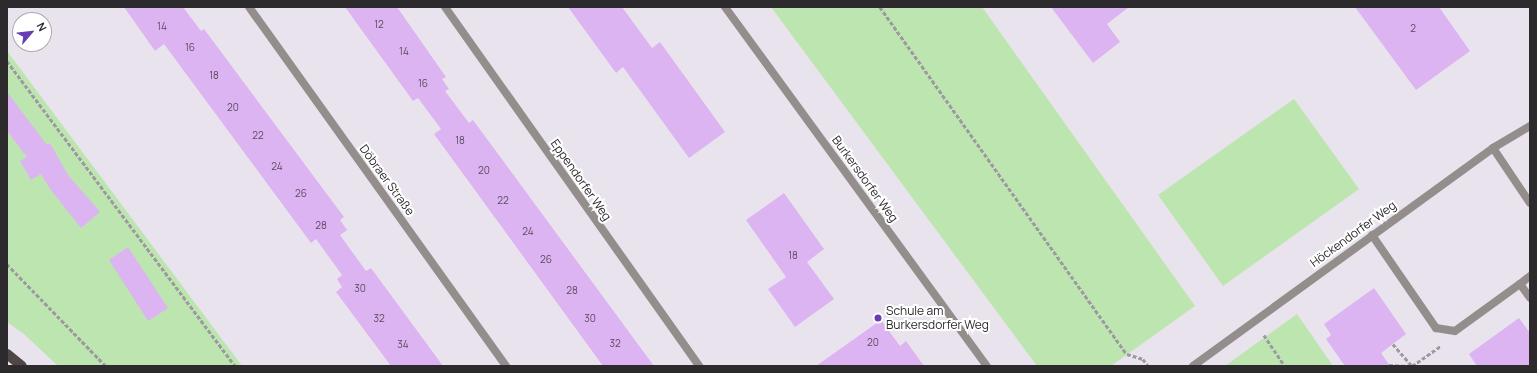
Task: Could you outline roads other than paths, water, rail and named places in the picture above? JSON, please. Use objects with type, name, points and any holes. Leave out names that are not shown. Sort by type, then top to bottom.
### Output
[{"type":"main road","points":[[7,354],[22,366]]},
{"type":"street","name":"Döbraer Straße","points":[[248,7],[506,366]]},
{"type":"street","name":"Eppendorfer Weg","points":[[444,7],[699,366]]},
{"type":"street","name":"Burkersdorfer Weg","points":[[725,7],[986,366]]},
{"type":"street","name":"Höckendorfer Weg","points":[[1193,366],[1493,148],[1530,126]]},
{"type":"street","points":[[1493,148],[1530,203]]},
{"type":"street","points":[[1372,235],[1436,328],[1455,330],[1530,276]]},
{"type":"street","points":[[1520,284],[1530,298]]},
{"type":"place","name":"Schule am Burkersdorfer Weg","points":[[878,318]]}]
